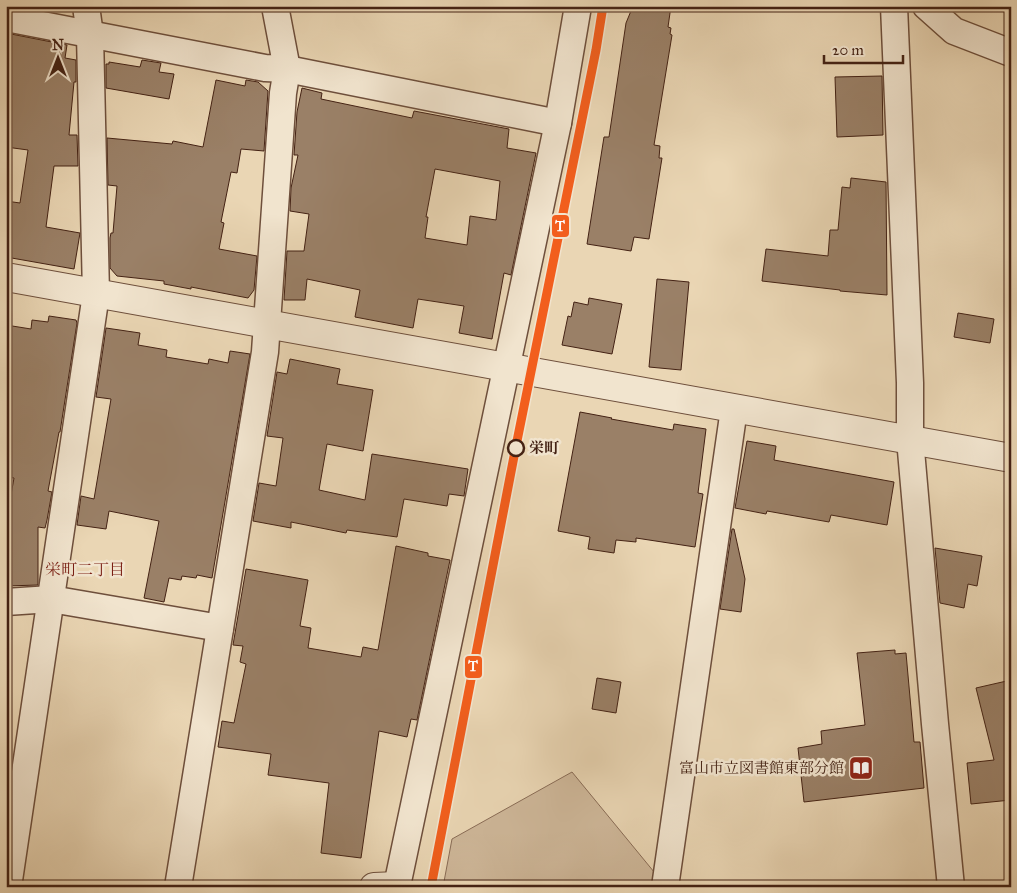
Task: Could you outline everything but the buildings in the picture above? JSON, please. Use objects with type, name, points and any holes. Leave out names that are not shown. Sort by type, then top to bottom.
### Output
[{"type":"street","points":[[8,887],[51,600],[82,374],[96,294],[90,35],[86,6]]},
{"type":"street","points":[[178,887],[266,352],[266,325],[283,93],[287,69],[275,6]]},
{"type":"street","points":[[385,886],[507,367],[558,124],[578,6]]},
{"type":"street","points":[[894,6],[910,383],[910,439],[951,887]]},
{"type":"street","points":[[926,6],[954,31],[1011,54]]},
{"type":"street","points":[[6,18],[265,68],[287,69],[558,124]]},
{"type":"street","points":[[6,277],[1011,458]]},
{"type":"street","points":[[666,887],[734,409]]},
{"type":"street","points":[[6,602],[51,600],[220,628]]},
{"type":"shaded area","points":[[572,772],[659,878],[658,887],[443,887],[452,839]]},
{"type":"transit line","name":"T","points":[[431,887],[516,446],[596,50],[603,6]]},
{"type":"place","name":"栄町","points":[[516,448]]},
{"type":"place","name":"富山市立図書館東部分館","points":[[861,768]]},
{"type":"district","name":"栄町二丁目","points":[[85,569]]}]
